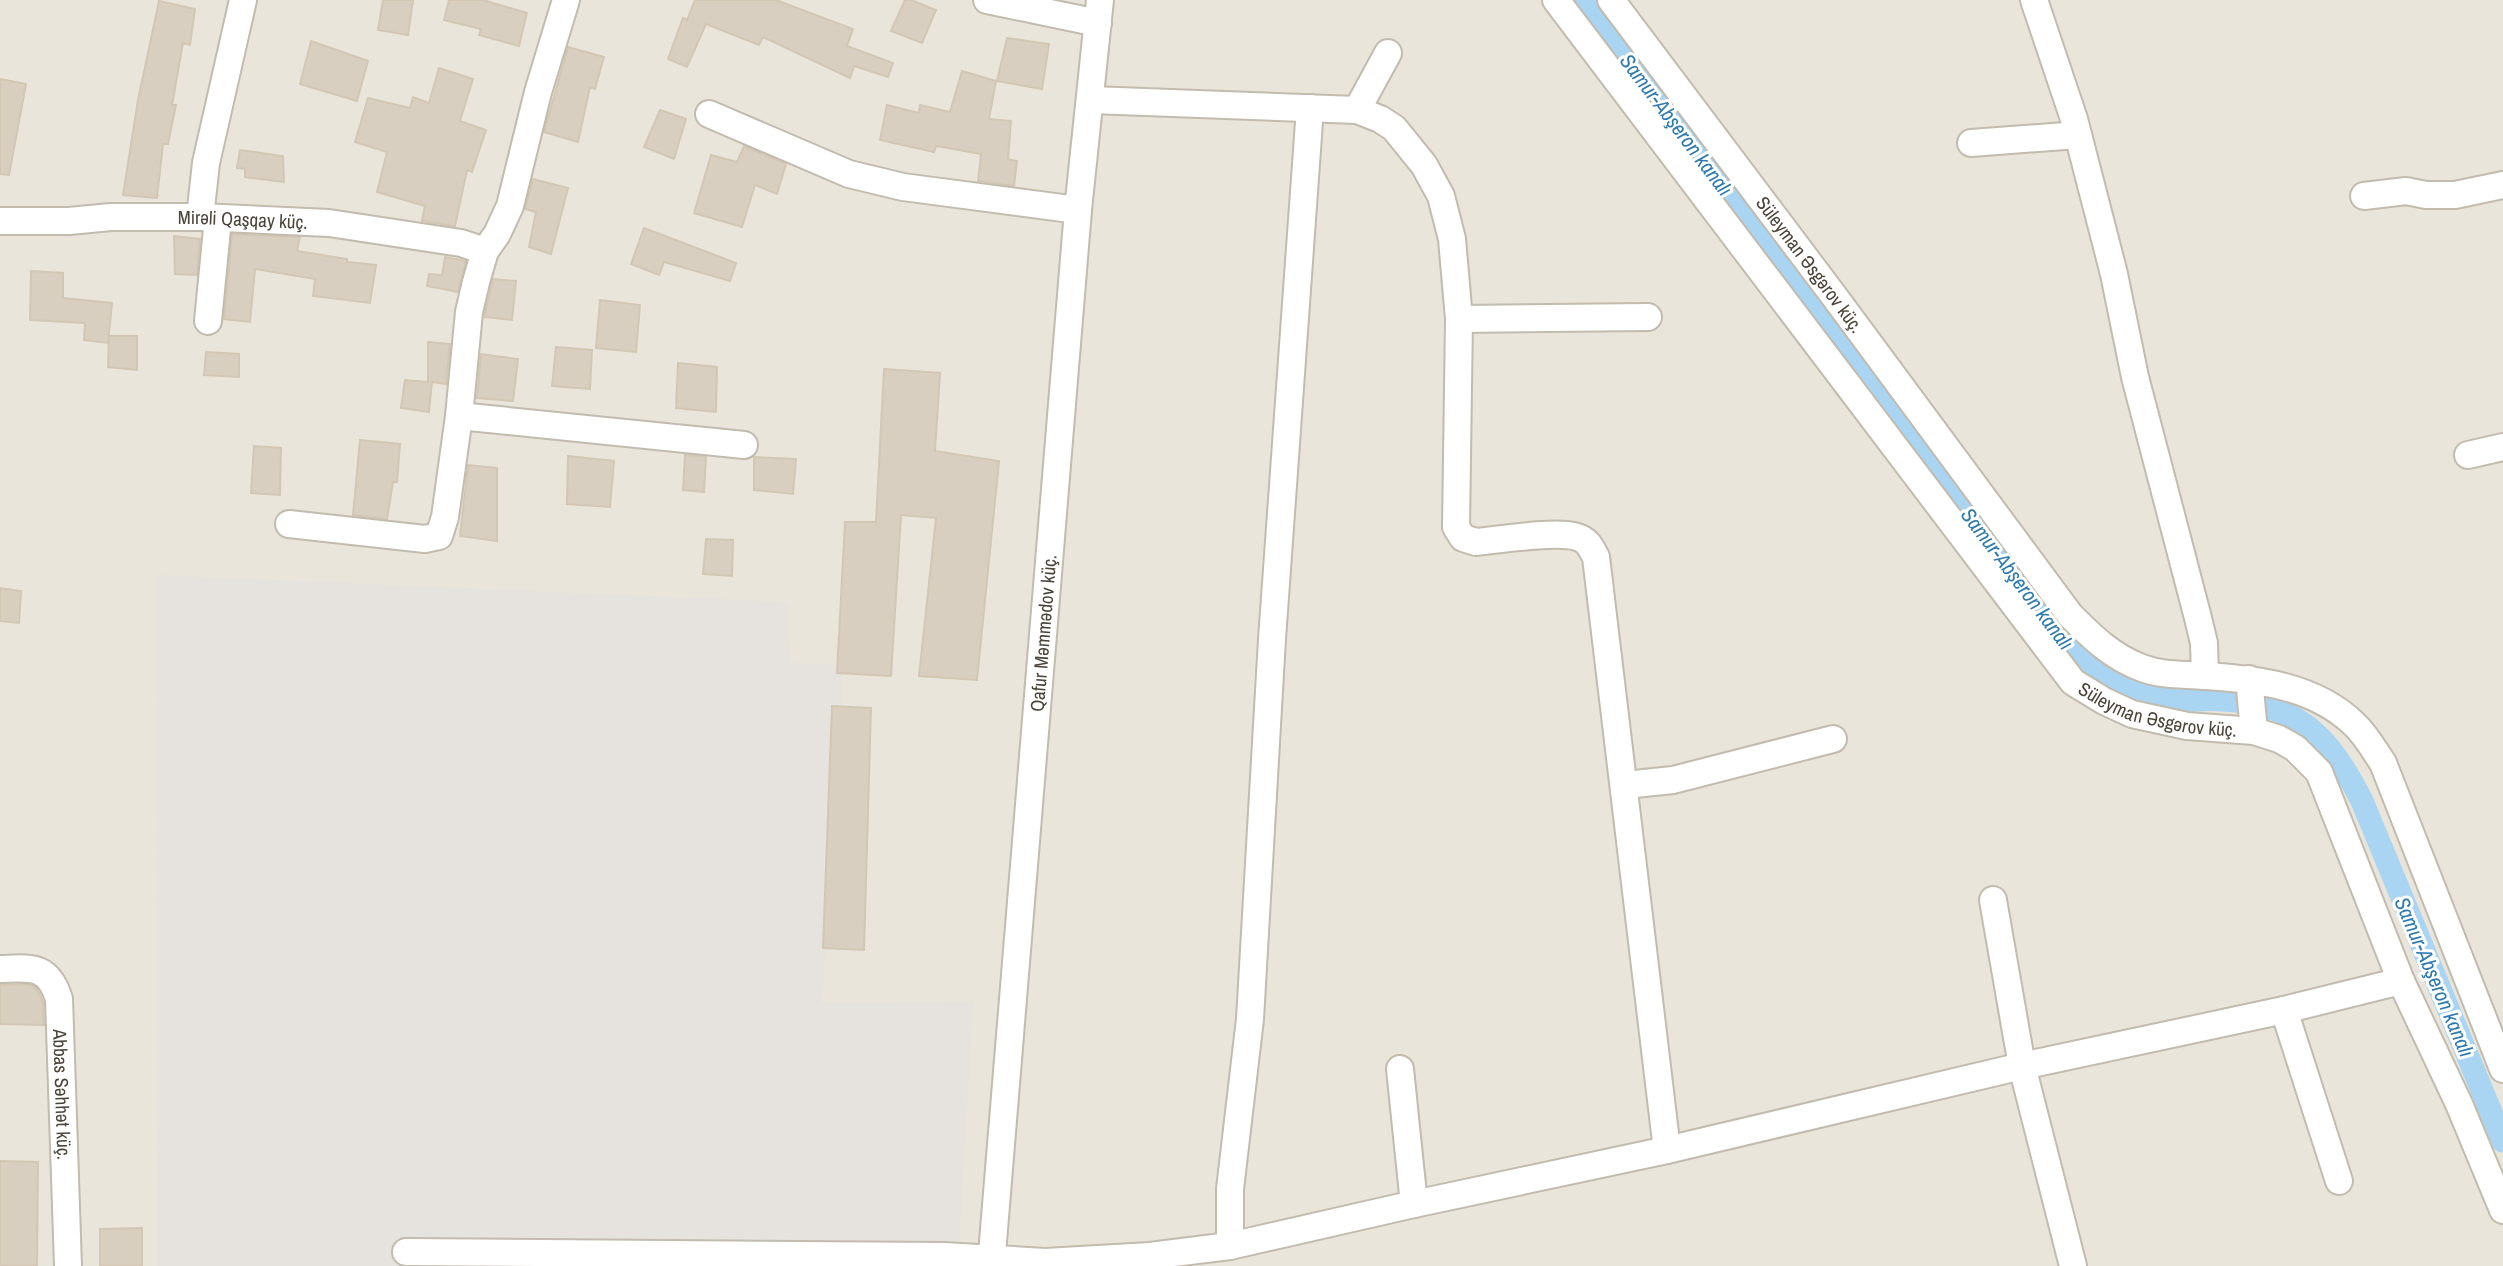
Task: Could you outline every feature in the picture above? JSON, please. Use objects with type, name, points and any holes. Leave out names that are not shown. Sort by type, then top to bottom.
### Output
[{"type":"street","points":[[208,321],[209,218],[206,163],[243,0]]},
{"type":"street","points":[[289,524],[425,539],[439,536],[445,517],[459,416],[469,312],[485,251],[497,234],[510,206],[538,92],[566,0]]},
{"type":"street","points":[[987,0],[1099,12]]},
{"type":"street","name":"Süleyman Əsgərov küç.","points":[[1556,0],[2073,682],[2132,714],[2187,726],[2254,731],[2279,739],[2295,748],[2319,772],[2401,981],[2459,1104],[2503,1210]]},
{"type":"street","name":"Süleyman Əsgərov küç.","points":[[1611,0],[1835,296],[2070,615],[2094,639],[2126,661],[2166,674],[2249,679],[2283,686],[2320,700],[2354,724],[2382,763],[2503,1069]]},
{"type":"street","points":[[2034,0],[2078,135],[2114,274],[2135,377],[2204,643],[2205,676]]},
{"type":"street","name":"Qafur Məmmədov küç.","points":[[992,1262],[1078,210],[1099,12]]},
{"type":"street","points":[[1357,110],[1388,53]]},
{"type":"street","points":[[1090,100],[1357,110],[1394,128],[1424,164],[1441,196],[1452,239],[1459,319],[1457,527],[1462,538],[1476,542],[1577,536],[1588,543],[1596,556],[1667,1150]]},
{"type":"street","points":[[1230,1246],[1230,1189],[1250,1019],[1272,639],[1310,108]]},
{"type":"street","points":[[709,114],[849,174],[903,187],[1078,210]]},
{"type":"street","points":[[1971,143],[2078,135]]},
{"type":"street","points":[[2364,196],[2406,191],[2426,195],[2455,195],[2503,185]]},
{"type":"street","name":"Mirəli Qaşqay küç.","points":[[0,221],[69,222],[111,217],[329,223],[461,243],[485,251]]},
{"type":"street","points":[[1459,319],[1648,317]]},
{"type":"street","points":[[459,416],[744,445]]},
{"type":"street","points":[[2468,454],[2503,447]]},
{"type":"street","points":[[2249,679],[2254,731]]},
{"type":"street","points":[[1625,785],[1672,780],[1833,739]]},
{"type":"street","points":[[1993,900],[2022,1066],[2073,1266]]},
{"type":"street","name":"Abbas Səhhət küç.","points":[[0,969],[32,968],[45,974],[54,982],[59,999],[68,1266]]},
{"type":"street","points":[[406,1252],[930,1256],[992,1262],[1045,1262],[1088,1261],[1230,1246],[1667,1150],[2022,1066],[2284,1010],[2401,981]]},
{"type":"street","points":[[2284,1010],[2339,1181]]},
{"type":"street","points":[[1400,1069],[1414,1204]]},
{"type":"shaded area","points":[[0,0],[2503,0],[2503,1266],[0,1266]]},
{"type":"shaded area","points":[[156,575],[788,602],[789,663],[843,665],[822,1003],[973,1001],[959,1244],[945,1243],[961,1266],[157,1266]]},
{"type":"building","points":[[383,0],[413,0],[408,35],[378,30]]},
{"type":"building","points":[[449,0],[483,0],[527,13],[519,46],[479,35],[481,29],[444,20]]},
{"type":"building","points":[[695,0],[776,0],[853,29],[847,46],[893,63],[888,77],[854,66],[850,78],[763,37],[759,45],[706,24],[687,67],[668,59],[683,18],[687,20]]},
{"type":"building","points":[[905,0],[936,10],[922,43],[891,31]]},
{"type":"building","points":[[159,1],[195,9],[190,45],[183,43],[172,105],[176,105],[168,144],[163,144],[157,198],[123,195],[138,100]]},
{"type":"building","points":[[1007,38],[1049,44],[1042,89],[997,81]]},
{"type":"building","points":[[311,41],[368,61],[357,101],[300,84]]},
{"type":"building","points":[[568,47],[604,57],[595,89],[590,87],[578,142],[544,132]]},
{"type":"building","points":[[439,68],[473,79],[460,121],[486,130],[472,172],[467,170],[455,226],[422,221],[425,206],[377,192],[387,152],[355,142],[368,98],[410,108],[413,97],[429,103]]},
{"type":"building","points":[[962,71],[996,81],[989,119],[1011,121],[1008,159],[1017,161],[1014,186],[978,181],[981,154],[936,146],[934,152],[880,140],[887,105],[919,113],[920,105],[950,112]]},
{"type":"building","points":[[0,79],[26,84],[9,175],[0,174]]},
{"type":"building","points":[[660,110],[686,119],[674,159],[644,147]]},
{"type":"building","points":[[744,146],[786,164],[777,194],[755,185],[742,227],[694,213],[711,155],[737,162]]},
{"type":"building","points":[[240,150],[283,156],[284,182],[245,177],[245,169],[237,168]]},
{"type":"building","points":[[533,179],[568,188],[551,254],[529,247],[536,212],[525,209]]},
{"type":"building","points":[[644,228],[736,263],[730,281],[664,262],[659,275],[631,264]]},
{"type":"building","points":[[232,234],[300,237],[297,251],[347,259],[347,262],[376,265],[370,303],[313,296],[315,279],[255,269],[250,322],[224,319]]},
{"type":"building","points":[[174,236],[200,239],[197,275],[175,274]]},
{"type":"building","points":[[445,257],[466,261],[458,292],[427,286],[429,274],[442,275]]},
{"type":"building","points":[[31,271],[63,273],[63,298],[112,303],[108,343],[84,340],[85,323],[30,320]]},
{"type":"building","points":[[493,279],[516,281],[512,320],[484,317]]},
{"type":"building","points":[[600,300],[640,305],[636,352],[596,348]]},
{"type":"building","points":[[109,336],[137,336],[137,370],[108,367]]},
{"type":"building","points":[[428,342],[450,344],[446,384],[432,382],[429,412],[401,408],[405,380],[428,382]]},
{"type":"building","points":[[556,347],[592,350],[590,389],[552,386]]},
{"type":"building","points":[[206,352],[239,354],[239,377],[204,375]]},
{"type":"building","points":[[481,354],[518,359],[513,401],[477,398]]},
{"type":"building","points":[[678,363],[717,367],[716,412],[676,408]]},
{"type":"building","points":[[884,369],[940,373],[935,451],[999,461],[977,680],[919,676],[936,518],[901,515],[891,676],[837,673],[845,522],[876,522]]},
{"type":"building","points":[[360,440],[400,444],[397,482],[393,482],[387,519],[353,515]]},
{"type":"building","points":[[254,446],[281,448],[280,495],[251,493]]},
{"type":"building","points":[[685,455],[706,457],[704,492],[683,490]]},
{"type":"building","points":[[568,456],[614,461],[610,507],[567,504]]},
{"type":"building","points":[[754,457],[796,459],[793,494],[754,490]]},
{"type":"building","points":[[468,465],[497,468],[497,541],[460,536]]},
{"type":"building","points":[[706,539],[733,540],[732,576],[703,574]]},
{"type":"building","points":[[0,588],[21,591],[19,623],[0,621]]},
{"type":"building","points":[[832,706],[871,708],[864,950],[823,948]]},
{"type":"building","points":[[27,984],[35,987],[43,1002],[44,1025],[0,1024],[0,985]]},
{"type":"building","points":[[0,1161],[38,1162],[37,1266],[0,1266]]},
{"type":"building","points":[[142,1228],[142,1266],[100,1266],[100,1229]]},
{"type":"waterway","name":"Samur-Abşeron kanalı","points":[[1583,0],[2073,654],[2118,683],[2148,696],[2176,700],[2223,700],[2272,708],[2309,728],[2337,758],[2362,801],[2503,1141]]}]
